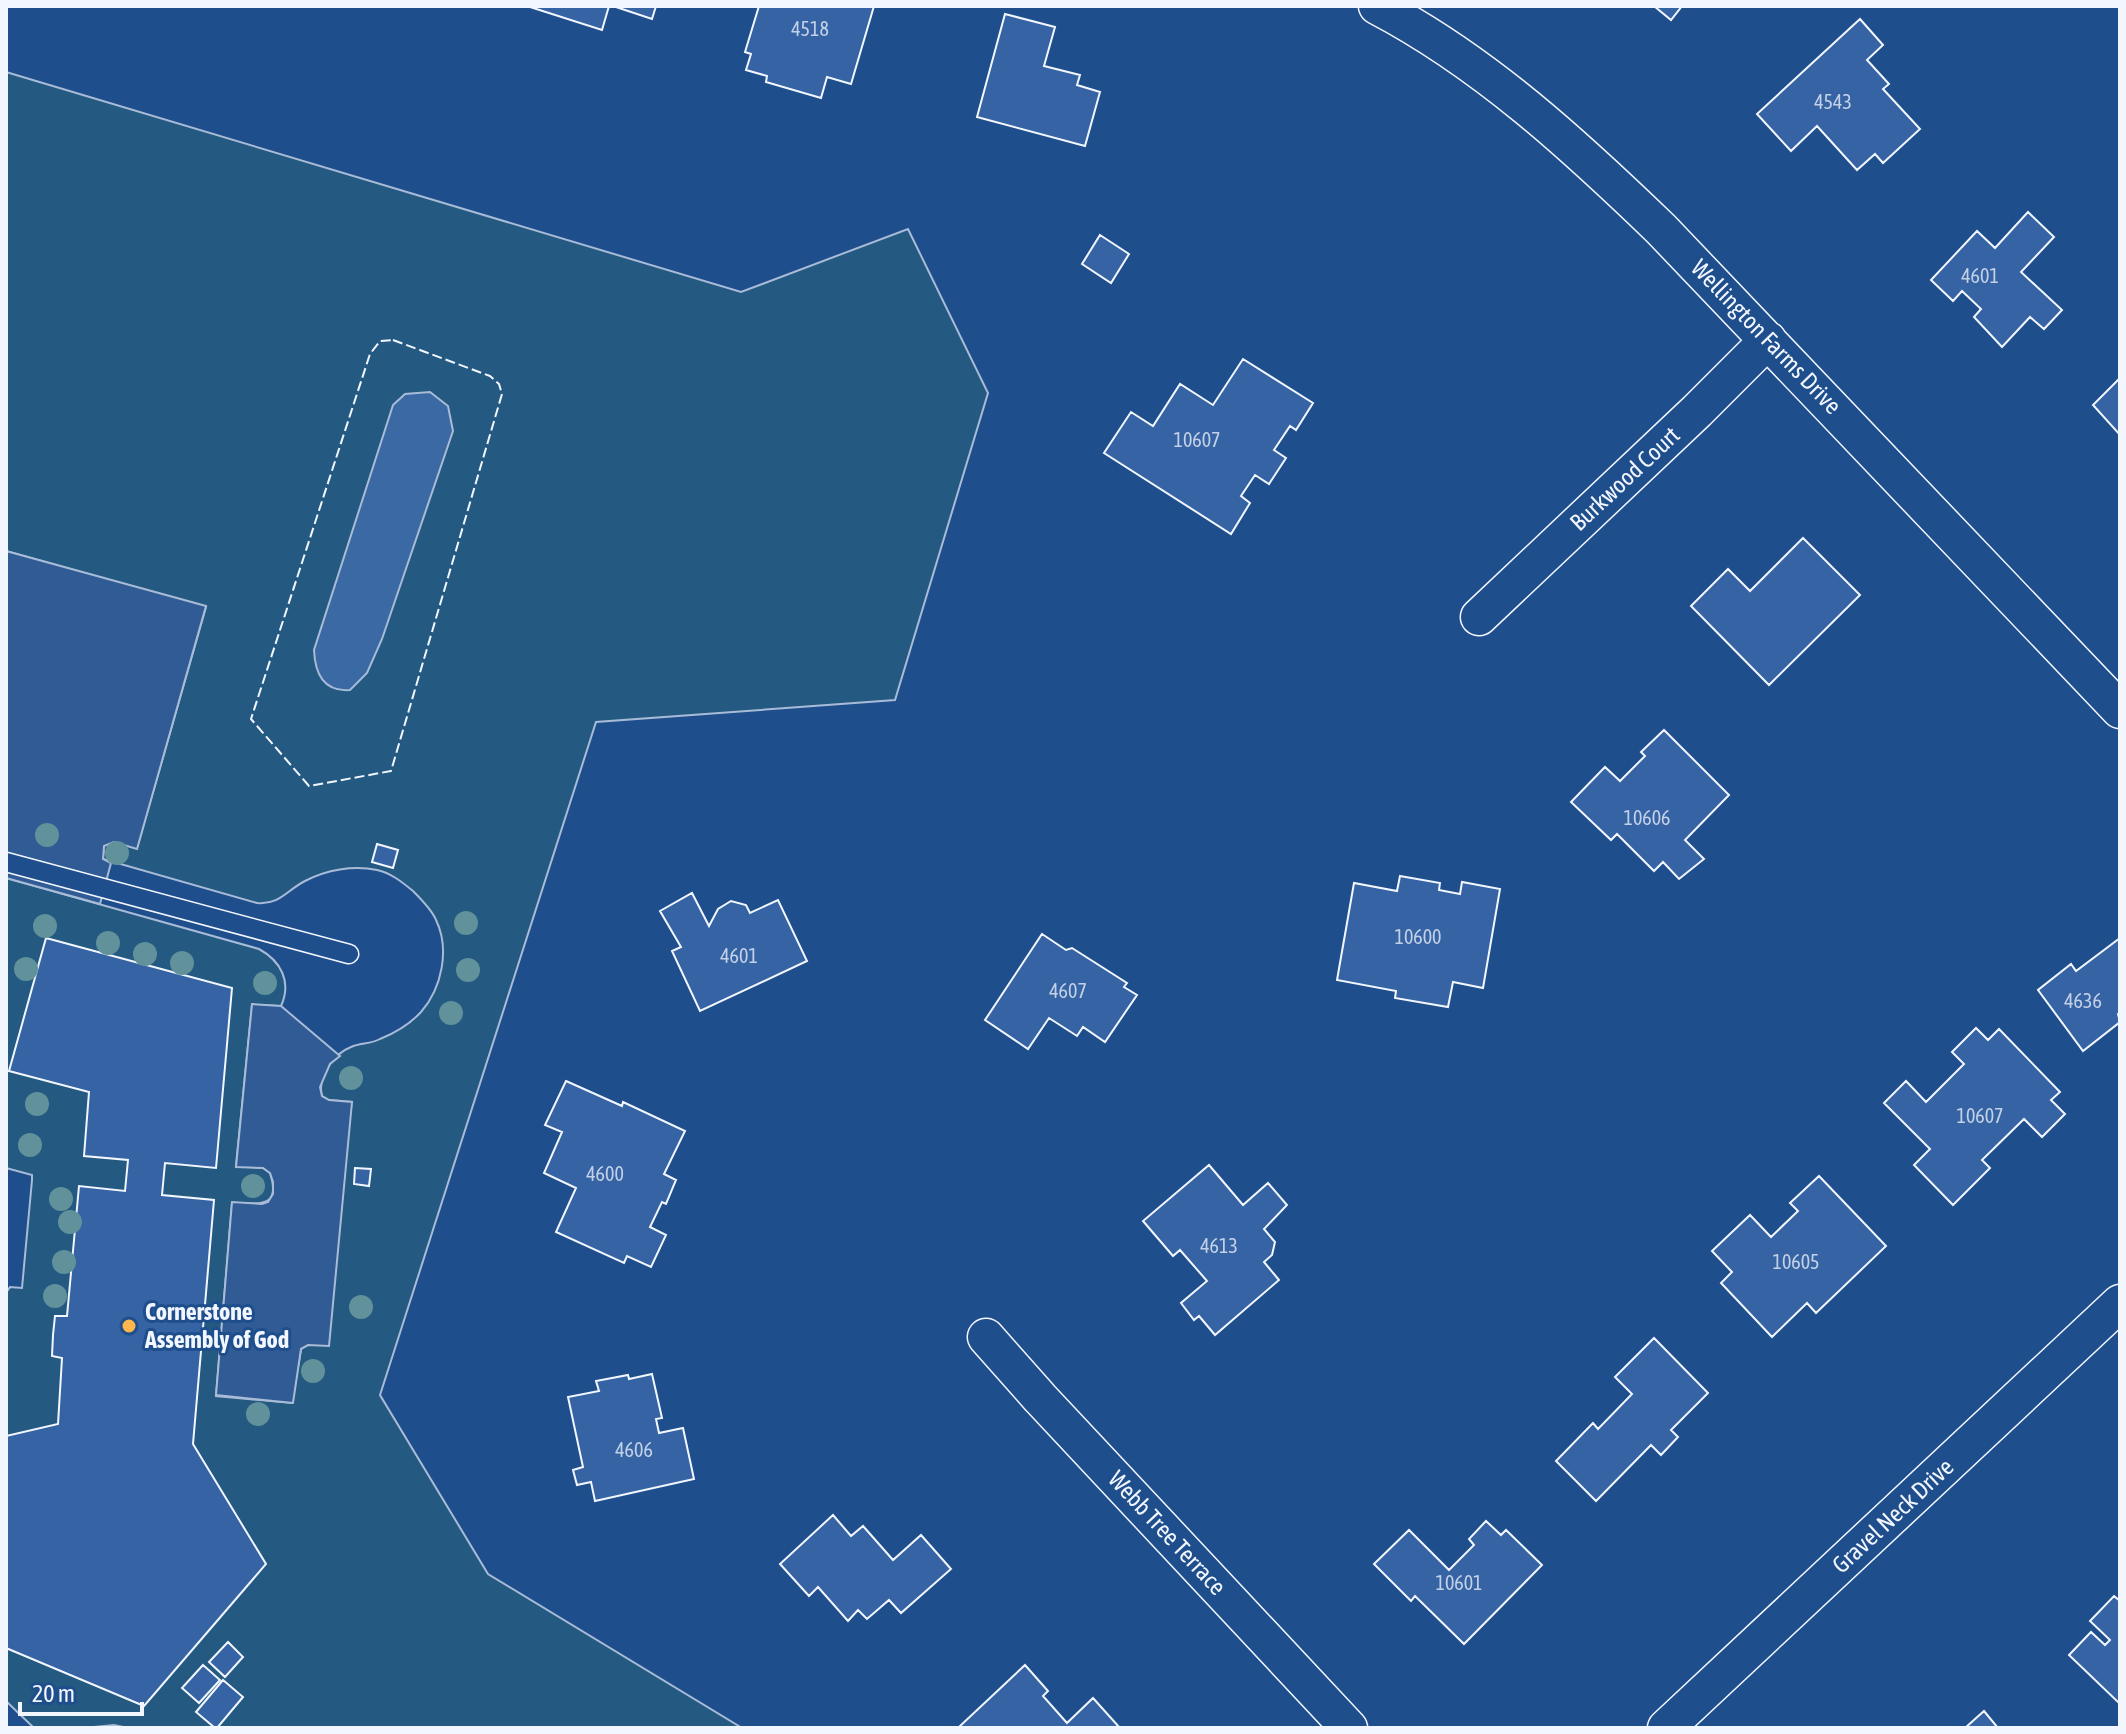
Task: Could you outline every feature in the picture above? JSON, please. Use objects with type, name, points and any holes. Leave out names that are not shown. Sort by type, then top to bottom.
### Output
[{"type":"street","name":"Wellington Farms Drive","points":[[1377,6],[1411,24],[1493,81],[1589,160],[1661,229],[2120,710]]},
{"type":"street","name":"Burkwood Court","points":[[1479,617],[1768,340]]},
{"type":"street","name":"Gravel Neck Drive","points":[[1666,1728],[2120,1303]]},
{"type":"street","name":"Webb Tree Terrace","points":[[986,1337],[1349,1728]]},
{"type":"lane","points":[[6,862],[349,954]]},
{"type":"shaded area","points":[[6,72],[741,292],[908,229],[988,393],[895,700],[596,722],[380,1395],[488,1574],[742,1728],[128,1728],[114,1725],[34,1728],[6,1701],[6,1293],[10,1287],[22,1288],[32,1175],[6,1168],[6,878],[259,949],[279,966],[282,973],[285,989],[281,1006],[252,1005],[236,1166],[263,1168],[270,1173],[273,1193],[265,1202],[232,1203],[216,1396],[292,1403],[301,1349],[308,1345],[352,1102],[329,1100],[322,1096],[324,1074],[344,1050],[386,1037],[417,1016],[439,980],[443,943],[429,909],[409,888],[382,871],[349,868],[331,871],[305,881],[272,902],[257,903],[103,859],[104,846],[108,843],[137,848],[206,607],[6,551]]},
{"type":"shaded area","points":[[430,392],[448,406],[453,431],[382,639],[367,673],[350,690],[333,688],[319,673],[314,650],[393,405],[405,394]]},
{"type":"shaded area","points":[[6,551],[206,606],[137,849],[114,842],[104,846],[103,859],[111,863],[100,904],[6,878]]},
{"type":"shaded area","points":[[252,1004],[281,1006],[340,1056],[330,1064],[320,1087],[322,1096],[329,1100],[352,1102],[329,1346],[308,1345],[301,1349],[293,1403],[216,1395],[232,1202],[262,1204],[268,1202],[273,1194],[270,1173],[263,1168],[236,1167]]},
{"type":"building","points":[[527,6],[609,6],[602,30]]},
{"type":"building","points":[[613,6],[656,6],[652,19]]},
{"type":"building","points":[[759,6],[874,6],[851,84],[827,77],[821,98],[766,82],[767,76],[746,70],[751,54],[745,52]]},
{"type":"building","points":[[1654,6],[1682,6],[1671,20]]},
{"type":"building","points":[[1005,14],[1055,27],[1044,66],[1080,75],[1077,85],[1100,92],[1085,146],[977,117]]},
{"type":"building","points":[[1860,19],[1883,45],[1867,60],[1889,84],[1883,89],[1920,129],[1883,163],[1875,154],[1857,170],[1817,126],[1791,151],[1757,114]]},
{"type":"building","points":[[2028,212],[2054,237],[2021,272],[2062,310],[2044,329],[2030,317],[2002,347],[1974,317],[1981,309],[1962,291],[1953,301],[1931,280],[1977,231],[1995,248]]},
{"type":"building","points":[[1100,235],[1129,254],[1111,283],[1082,264]]},
{"type":"building","points":[[1243,359],[1313,403],[1296,430],[1290,426],[1274,450],[1286,458],[1269,484],[1255,475],[1241,496],[1250,503],[1231,534],[1104,453],[1131,412],[1153,426],[1180,384],[1213,405]]},
{"type":"building","points":[[2120,378],[2120,435],[2093,405]]},
{"type":"building","points":[[1803,538],[1860,595],[1769,685],[1691,606],[1728,569],[1750,591]]},
{"type":"building","points":[[1664,730],[1729,795],[1685,840],[1704,859],[1679,879],[1663,862],[1654,871],[1617,834],[1611,840],[1571,802],[1605,767],[1620,781],[1645,756],[1641,752]]},
{"type":"building","points":[[377,844],[398,850],[393,868],[372,862]]},
{"type":"building","points":[[1400,876],[1440,883],[1439,890],[1460,894],[1462,882],[1500,889],[1483,988],[1453,982],[1448,1007],[1395,998],[1396,991],[1337,980],[1354,883],[1397,891]]},
{"type":"building","points":[[692,893],[709,926],[718,909],[731,901],[746,905],[750,913],[778,900],[807,961],[700,1011],[672,951],[681,947],[660,911]]},
{"type":"building","points":[[1042,934],[1066,950],[1072,948],[1127,983],[1124,987],[1137,995],[1105,1042],[1083,1027],[1077,1036],[1049,1018],[1028,1049],[985,1020]]},
{"type":"building","name":"Cornerstone Assembly of God","points":[[46,938],[232,988],[216,1168],[165,1163],[162,1195],[214,1200],[193,1444],[266,1564],[144,1706],[6,1648],[6,1436],[58,1424],[62,1358],[52,1356],[53,1335],[55,1316],[67,1316],[79,1186],[125,1191],[128,1160],[84,1156],[89,1092],[9,1071]]},
{"type":"building","points":[[2120,938],[2120,1022],[2083,1051],[2038,990],[2071,964],[2076,971]]},
{"type":"building","points":[[1976,1028],[1988,1040],[1999,1029],[2060,1092],[2051,1100],[2065,1114],[2042,1137],[2024,1119],[1982,1160],[1990,1168],[1953,1205],[1914,1165],[1930,1149],[1884,1103],[1906,1081],[1926,1102],[1964,1064],[1952,1052]]},
{"type":"building","points":[[566,1081],[622,1106],[623,1102],[685,1131],[664,1174],[676,1180],[666,1204],[662,1202],[650,1227],[666,1235],[651,1267],[627,1256],[624,1263],[556,1232],[576,1188],[544,1173],[562,1132],[545,1125]]},
{"type":"building","points":[[1209,1165],[1243,1205],[1268,1183],[1287,1205],[1264,1229],[1275,1242],[1272,1255],[1264,1262],[1279,1280],[1215,1335],[1199,1316],[1194,1320],[1181,1303],[1207,1281],[1180,1250],[1173,1256],[1143,1221]]},
{"type":"building","points":[[355,1168],[371,1169],[369,1186],[354,1184]]},
{"type":"building","points":[[1819,1176],[1886,1246],[1816,1313],[1807,1303],[1772,1337],[1721,1283],[1732,1272],[1712,1251],[1750,1215],[1771,1237],[1798,1211],[1790,1203]]},
{"type":"building","points":[[1654,1338],[1708,1393],[1671,1430],[1678,1437],[1661,1455],[1651,1445],[1596,1501],[1556,1461],[1593,1423],[1598,1429],[1632,1394],[1615,1377]]},
{"type":"building","points":[[652,1374],[662,1418],[656,1419],[659,1433],[683,1428],[694,1479],[595,1501],[591,1482],[577,1485],[573,1470],[583,1467],[568,1397],[599,1391],[596,1381]]},
{"type":"building","points":[[833,1515],[851,1536],[863,1526],[893,1560],[921,1535],[951,1569],[901,1613],[889,1600],[867,1619],[858,1610],[848,1621],[818,1587],[809,1596],[780,1564]]},
{"type":"building","points":[[1486,1521],[1501,1535],[1506,1530],[1542,1565],[1464,1644],[1415,1596],[1411,1601],[1374,1564],[1409,1530],[1449,1570],[1474,1545],[1469,1539]]},
{"type":"building","points":[[2114,1596],[2120,1601],[2120,1704],[2069,1655],[2091,1632],[2105,1645],[2110,1640],[2090,1621]]},
{"type":"building","points":[[228,1642],[243,1657],[225,1677],[209,1662]]},
{"type":"building","points":[[203,1665],[220,1680],[199,1703],[182,1688]]},
{"type":"building","points":[[1025,1665],[1048,1691],[1043,1696],[1067,1723],[1093,1698],[1120,1728],[960,1726]]},
{"type":"building","points":[[223,1680],[243,1697],[215,1728],[196,1712]]},
{"type":"building","points":[[1984,1711],[1998,1728],[1965,1728]]},
{"type":"fence","points":[[393,340],[490,376],[499,384],[502,394],[391,771],[309,786],[251,719],[370,354],[380,341],[393,340]]},
{"type":"place","name":"Cornerstone Assembly of God","points":[[129,1326]]}]
